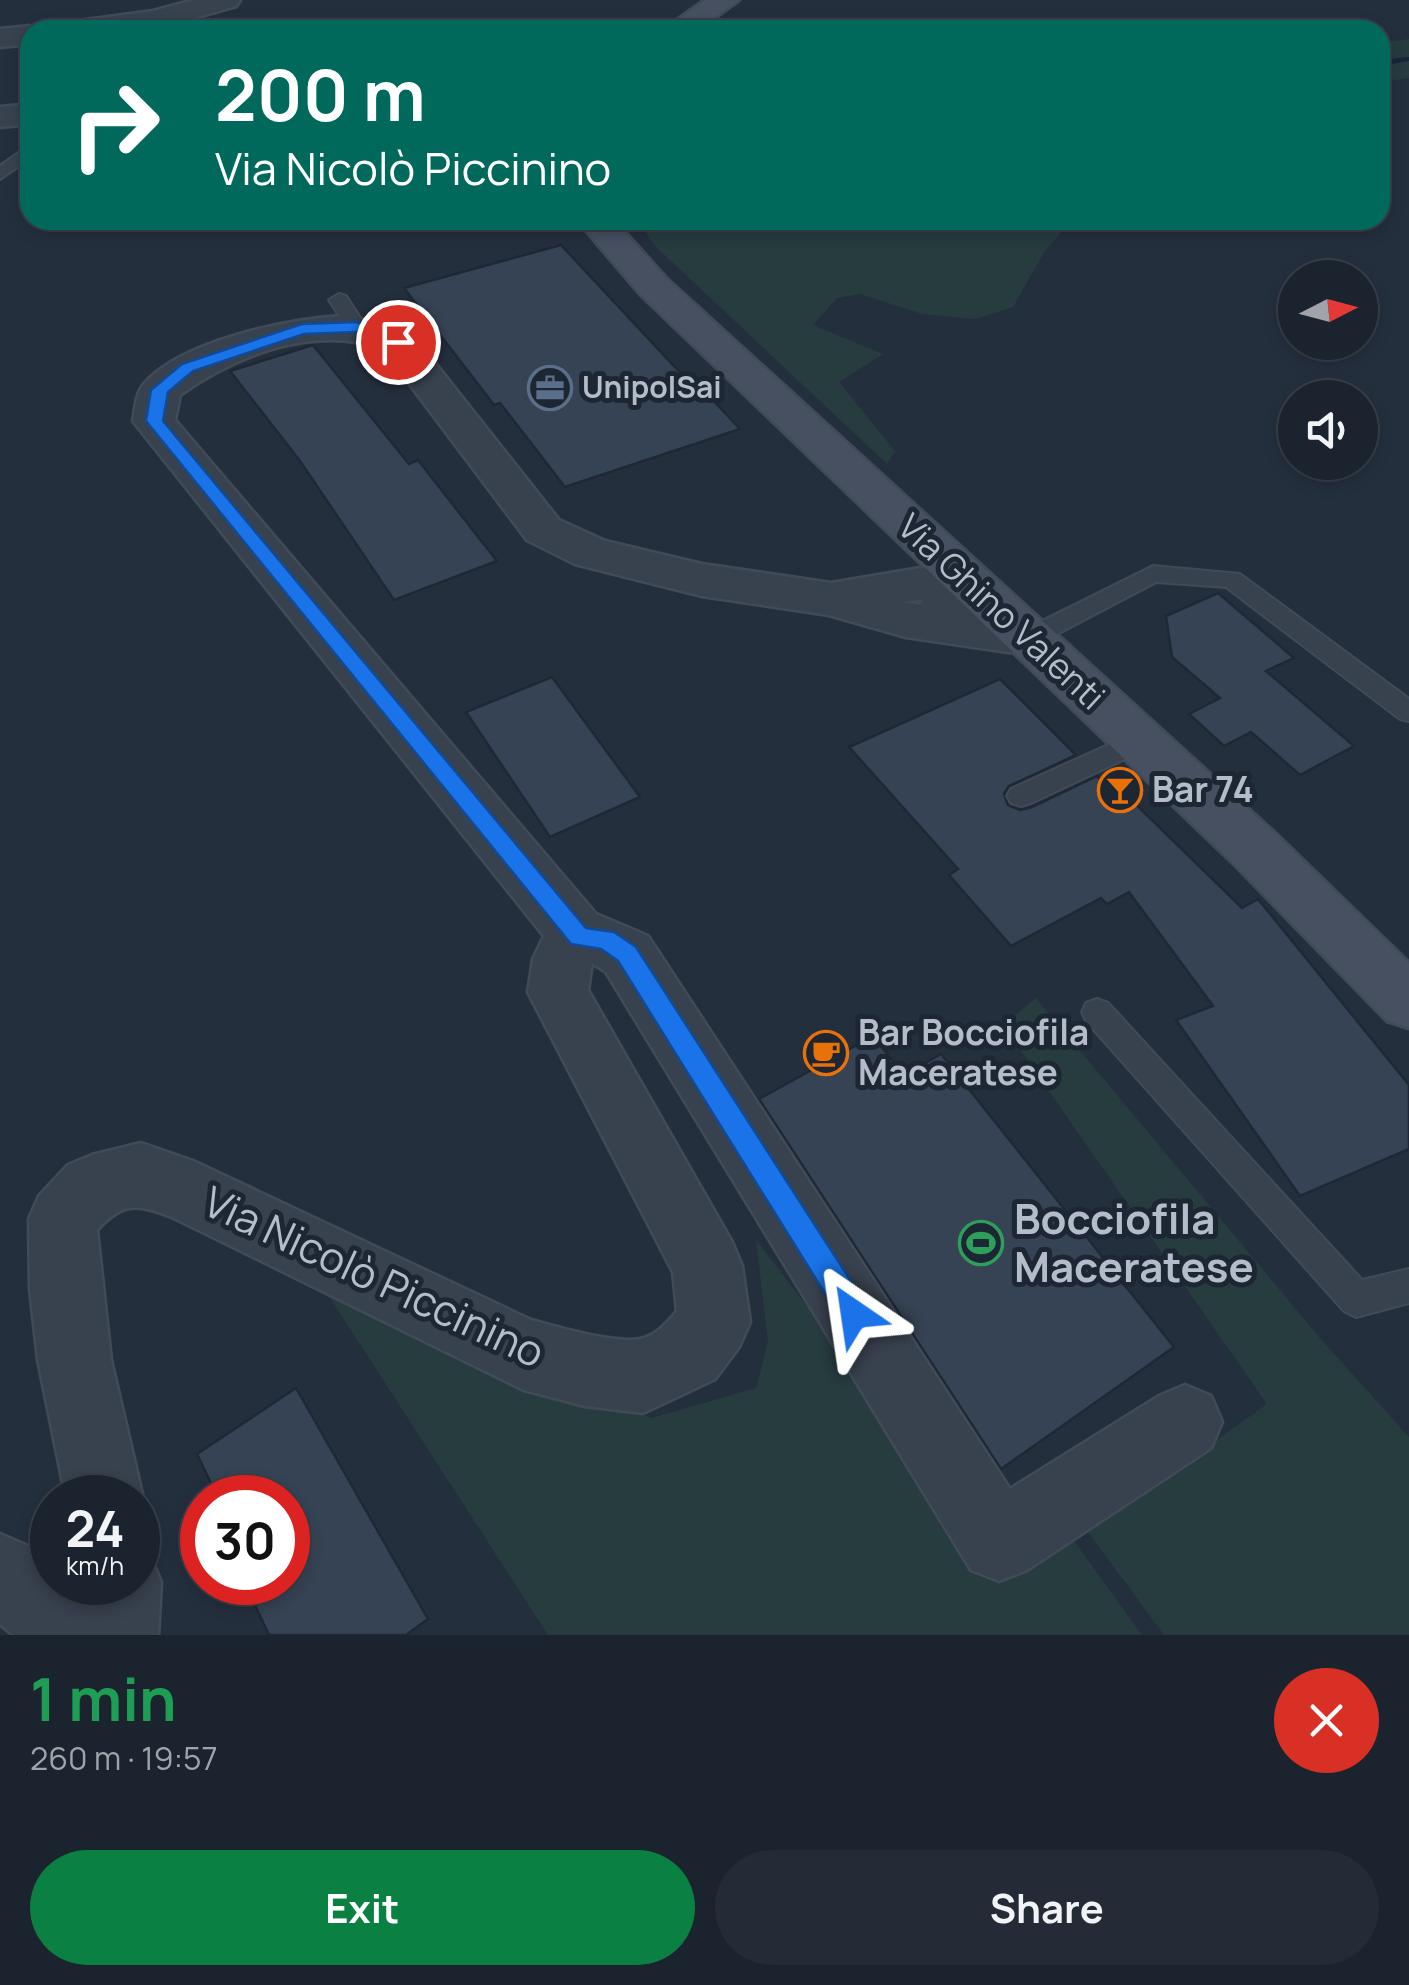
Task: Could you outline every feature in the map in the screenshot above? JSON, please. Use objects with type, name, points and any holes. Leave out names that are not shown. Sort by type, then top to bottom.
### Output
[{"type":"main road","points":[[693,20],[724,0]]},
{"type":"main road","name":"Via Ghino Valenti","points":[[604,230],[653,286],[1330,921],[1409,1002]]},
{"type":"street","points":[[193,20],[226,0]]},
{"type":"street","points":[[1030,638],[906,620],[843,596],[702,580],[591,553],[543,530],[398,342],[347,314],[188,368],[160,390],[154,421],[580,937],[606,940],[627,954],[999,1542],[1184,1422]]},
{"type":"street","points":[[843,596],[889,572],[906,550],[900,518]]},
{"type":"street","points":[[843,596],[944,580],[972,586]]},
{"type":"street","points":[[906,620],[948,609],[972,586]]},
{"type":"street","name":"Via Nicolò Piccinino","points":[[99,1475],[82,1411],[62,1259],[63,1219],[92,1187],[141,1174],[194,1193],[524,1354],[586,1370],[643,1376],[689,1353],[714,1322],[707,1266],[558,992],[558,963],[568,945],[580,937]]},
{"type":"street","points":[[0,1574],[78,1635]]},
{"type":"street","points":[[118,1635],[120,1605]]},
{"type":"lane","points":[[0,174],[20,158]]},
{"type":"lane","points":[[1030,638],[1153,574],[1232,580],[1409,712]]},
{"type":"lane","points":[[1022,796],[1139,741]]},
{"type":"lane","points":[[1097,1012],[1356,1299],[1409,1286]]},
{"type":"green space","points":[[1409,39],[1409,78],[1390,81],[1390,42]]},
{"type":"green space","points":[[644,230],[1063,230],[1045,251],[1013,307],[976,319],[922,314],[860,294],[837,298],[813,325],[883,354],[839,382],[895,451],[887,464],[655,246]]},
{"type":"green space","points":[[1036,998],[1320,1338],[1409,1437],[1409,1635],[1164,1635],[1088,1532],[1267,1404],[1003,1025]]},
{"type":"green space","points":[[756,1240],[999,1554],[1066,1530],[1142,1635],[548,1635],[325,1290],[529,1382],[652,1418],[756,1388],[768,1342]]},
{"type":"building","points":[[561,245],[688,381],[693,379],[740,429],[565,487],[500,403],[494,405],[404,288]]},
{"type":"building","points":[[313,345],[409,464],[418,460],[497,561],[394,600],[300,461],[230,371]]},
{"type":"building","points":[[1218,593],[1294,658],[1266,671],[1354,746],[1300,775],[1251,732],[1224,746],[1189,714],[1220,698],[1172,657],[1166,616]]},
{"type":"building","points":[[552,677],[640,797],[550,837],[466,712]]},
{"type":"building","points":[[1000,679],[1076,755],[1009,786],[1004,794],[1008,805],[1020,810],[1032,807],[1097,776],[1108,788],[1115,784],[1242,908],[1258,899],[1409,1085],[1409,1149],[1300,1196],[1176,1020],[1213,1006],[1129,892],[1107,904],[1101,898],[1011,946],[949,875],[958,869],[849,747]]},
{"type":"building","points":[[873,1036],[904,1075],[941,1054],[1174,1347],[1001,1469],[759,1099]]},
{"type":"building","points":[[296,1388],[428,1619],[406,1635],[269,1635],[255,1605],[310,1605],[310,1475],[207,1475],[197,1454]]},
{"type":"waterway","points":[[1390,62],[1409,59]]},
{"type":"place","name":"UnipolSai","points":[[550,388]]},
{"type":"place","name":"Bar 74","points":[[1120,790]]},
{"type":"place","name":"Bar Bocciofila Maceratese","points":[[826,1053]]},
{"type":"place","name":"Bocciofila Maceratese","points":[[981,1243]]},
{"type":"route","points":[[398,342],[382,332],[356,327],[302,329],[188,368],[160,390],[154,421],[580,937],[606,940],[627,954],[854,1314]]}]
